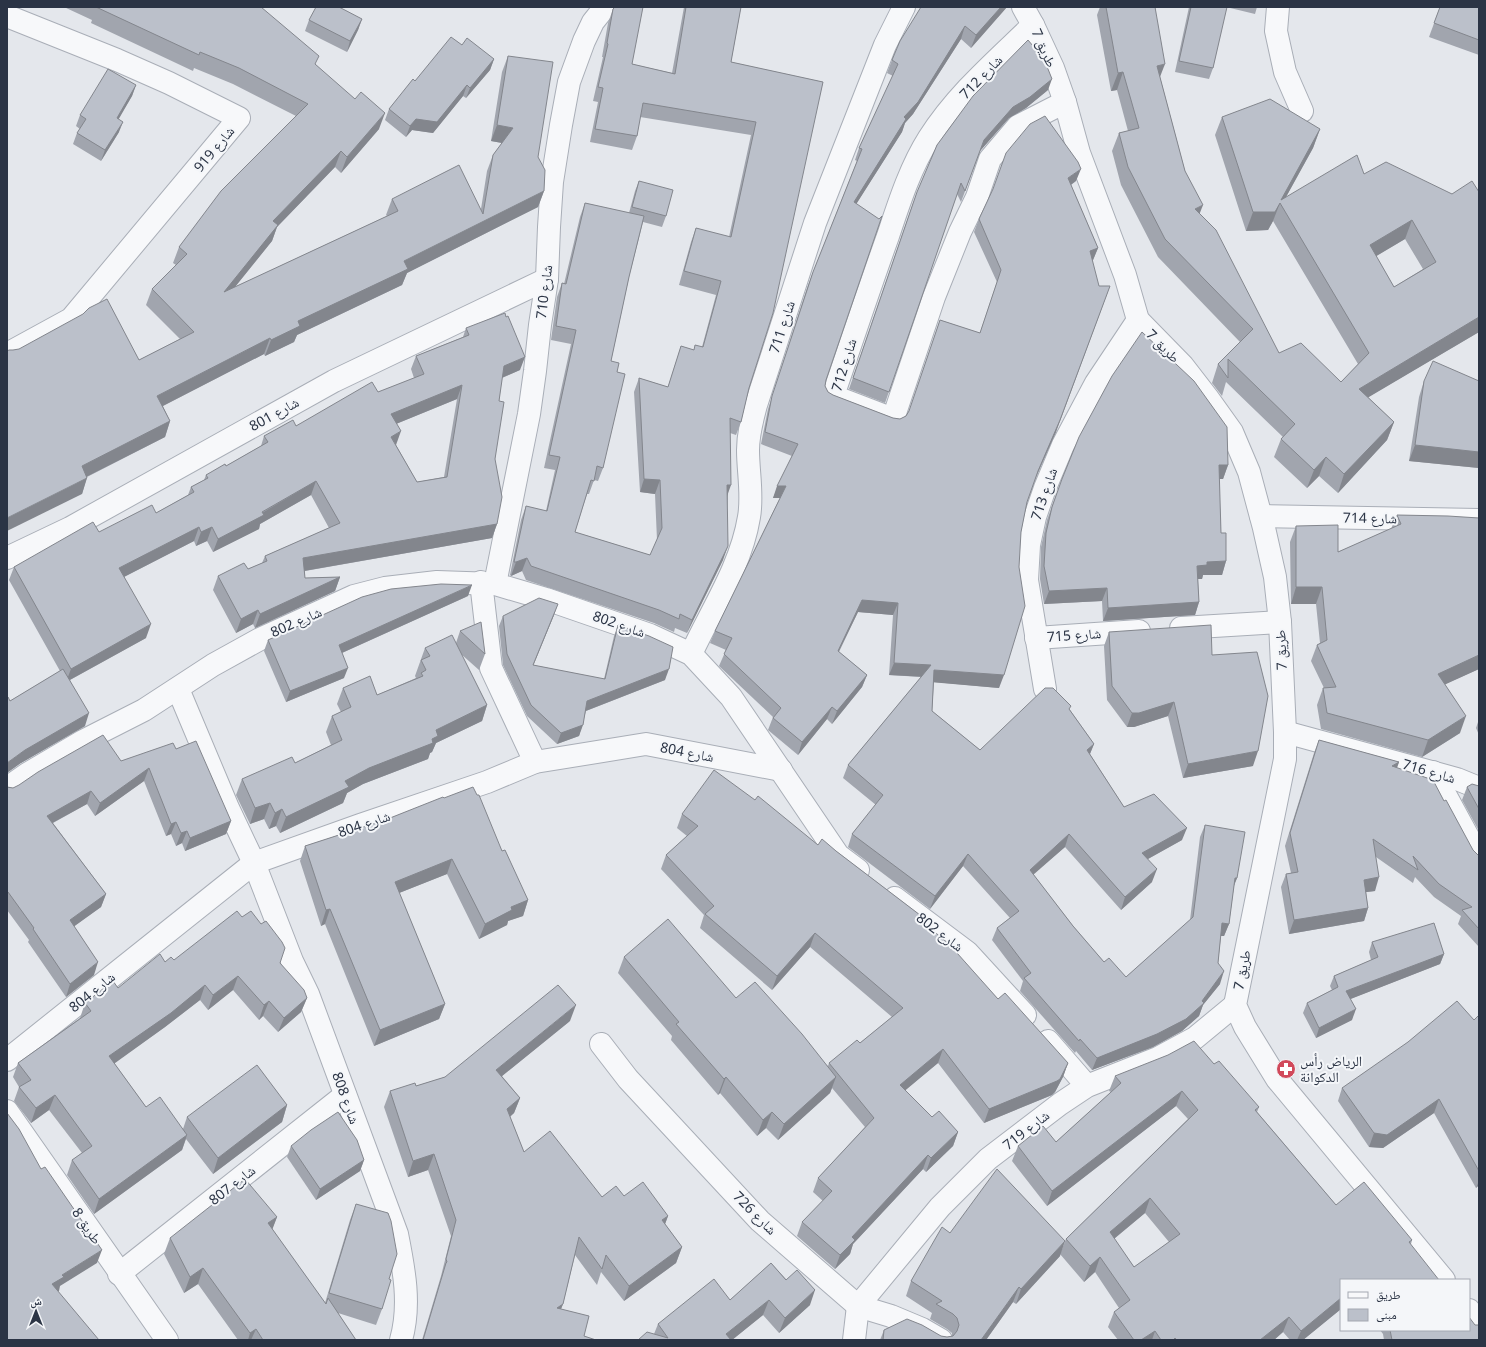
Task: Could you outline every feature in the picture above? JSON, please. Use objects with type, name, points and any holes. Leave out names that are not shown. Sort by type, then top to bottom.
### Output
[{"type":"street","name":"شارع 710","points":[[535,762],[491,668],[488,583],[529,414],[547,279],[548,227],[552,182],[569,82],[593,22],[605,7]]},
{"type":"street","name":"شارع 711","points":[[692,654],[735,564],[745,536],[751,501],[748,449],[749,432],[756,405],[815,223],[885,45],[904,7]]},
{"type":"street","points":[[1278,7],[1276,31],[1284,72],[1302,111]]},
{"type":"street","name":"شارع 919","points":[[7,16],[117,60],[169,83],[239,118],[71,319],[7,354]]},
{"type":"street","name":"7 طريق","points":[[1028,16],[1053,68],[1065,102],[1079,153],[1125,275],[1138,320],[1182,366],[1207,397],[1232,432],[1249,472],[1275,577],[1280,622],[1285,732],[1284,759],[1235,1005],[1245,1027],[1277,1078],[1443,1279]]},
{"type":"street","name":"شارع 712","points":[[1028,16],[943,117],[917,159],[902,196],[833,396],[894,419],[934,297],[960,232],[977,197],[990,159],[1018,126],[1065,102]]},
{"type":"street","name":"شارع 801","points":[[7,558],[70,528],[334,381],[547,279]]},
{"type":"street","name":"شارع 713","points":[[1045,689],[1027,580],[1029,545],[1035,517],[1063,444],[1096,383],[1138,320]]},
{"type":"street","name":"شارع 714","points":[[1261,516],[1479,520]]},
{"type":"street","name":"شارع 802","points":[[7,788],[27,774],[83,742],[144,710],[213,666],[260,639],[354,596],[385,588],[431,582],[488,583],[546,599],[650,635],[692,654],[731,697],[838,855],[967,952],[1017,1006],[1087,1086]]},
{"type":"street","name":"شارع 715","points":[[1036,638],[1280,622]]},
{"type":"street","name":"شارع 808","points":[[178,689],[228,808],[254,863],[292,960],[308,994],[397,1234],[405,1273],[406,1304],[401,1340]]},
{"type":"street","name":"شارع 716","points":[[1285,732],[1433,772],[1457,779],[1479,788]]},
{"type":"street","name":"شارع 804","points":[[7,1060],[254,863],[487,782],[535,762],[646,744],[781,770]]},
{"type":"street","points":[[1433,772],[1479,857]]},
{"type":"street","name":"شارع 719","points":[[858,1306],[940,1207],[988,1159],[1060,1104],[1087,1086],[1128,1071],[1164,1055],[1195,1038],[1235,1005]]},
{"type":"street","name":"شارع 726","points":[[601,1044],[628,1079],[760,1221],[858,1306],[891,1316],[922,1329],[941,1340]]},
{"type":"street","name":"شارع 807","points":[[119,1274],[345,1095]]},
{"type":"street","name":"طريق 8","points":[[7,1111],[119,1274],[167,1340]]},
{"type":"street","points":[[854,1340],[858,1306]]},
{"type":"street","points":[[1470,1311],[1479,1322]]},
{"type":"building","points":[[96,7],[261,7],[319,56],[315,64],[355,99],[361,92],[385,113],[347,157],[341,151],[273,221],[278,225],[224,292],[398,211],[392,199],[459,165],[483,214],[493,155],[513,128],[497,125],[508,56],[553,62],[538,157],[545,170],[544,191],[404,261],[408,269],[298,321],[300,326],[271,340],[270,338],[157,396],[170,421],[82,466],[87,478],[7,518],[7,351],[19,349],[107,299],[139,360],[194,332],[152,289],[187,254],[179,247],[221,191],[308,104],[239,68],[200,52],[199,55]]},
{"type":"building","points":[[316,7],[339,7],[362,19],[350,41],[309,20]]},
{"type":"building","points":[[615,7],[643,7],[632,64],[675,74],[686,7],[741,7],[731,62],[823,82],[773,313],[749,388],[741,422],[730,418],[731,485],[727,485],[728,546],[692,620],[680,614],[679,619],[659,610],[531,566],[527,558],[514,562],[526,506],[547,511],[560,457],[549,455],[576,330],[556,326],[562,283],[566,284],[585,203],[644,216],[611,361],[619,363],[617,372],[625,374],[603,468],[597,466],[594,481],[591,480],[575,532],[650,555],[662,528],[660,480],[644,479],[639,378],[668,387],[681,346],[694,350],[695,345],[703,347],[721,281],[684,271],[696,228],[731,237],[756,122],[643,103],[637,136],[595,129],[603,88],[598,87],[608,44],[613,9]]},
{"type":"building","points":[[921,7],[1001,7],[976,35],[965,26],[918,102],[904,117],[906,119],[854,202],[879,219],[882,216],[826,380],[825,386],[828,392],[893,418],[900,419],[906,416],[909,411],[940,320],[980,333],[1001,270],[979,219],[993,189],[1006,153],[1030,124],[1045,116],[1078,162],[1081,169],[1068,178],[1098,248],[1090,251],[1099,286],[1110,286],[1060,420],[1038,471],[1027,502],[1021,532],[1019,567],[1025,606],[1004,675],[934,670],[932,711],[980,750],[1045,688],[1053,688],[1071,706],[1069,709],[1094,744],[1087,750],[1124,807],[1154,794],[1187,828],[1142,853],[1157,869],[1125,897],[1069,834],[1030,870],[1073,926],[1104,962],[1109,958],[1126,977],[1193,917],[1205,825],[1245,832],[1237,878],[1235,878],[1229,924],[1222,923],[1218,963],[1224,971],[1202,1001],[1204,1003],[1186,1019],[1157,1034],[1097,1058],[1080,1039],[1079,1041],[1024,978],[1031,973],[997,928],[1019,911],[968,854],[935,896],[852,834],[883,795],[848,765],[931,665],[894,663],[898,603],[862,600],[838,651],[867,675],[837,711],[832,707],[802,742],[773,718],[781,708],[724,654],[732,638],[715,631],[786,486],[777,486],[798,444],[765,432],[772,396],[813,272],[862,149],[859,148],[898,64],[892,60],[900,41]]},
{"type":"building","points":[[1106,7],[1155,7],[1165,64],[1157,66],[1185,171],[1203,205],[1195,209],[1216,230],[1279,353],[1301,343],[1341,382],[1369,353],[1280,203],[1275,212],[1253,212],[1222,117],[1270,99],[1320,129],[1281,200],[1357,155],[1364,174],[1386,162],[1452,194],[1472,181],[1479,192],[1479,317],[1359,389],[1394,422],[1344,474],[1326,457],[1314,470],[1281,439],[1295,424],[1228,359],[1228,378],[1218,364],[1253,329],[1165,239],[1128,167],[1119,133],[1139,128],[1123,72],[1118,73]],"holes":[[[1412,220],[1436,262],[1394,287],[1370,245]]]},
{"type":"building","points":[[1191,7],[1227,7],[1213,68],[1179,61]]},
{"type":"building","points":[[1440,7],[1479,7],[1479,40],[1434,23]]},
{"type":"building","points":[[451,37],[462,45],[467,38],[494,59],[470,88],[467,85],[437,122],[416,119],[410,126],[389,109],[413,79],[415,81]]},
{"type":"building","points":[[1028,40],[1044,59],[1052,79],[1030,97],[1013,107],[984,140],[965,191],[961,183],[889,392],[853,378],[917,192],[937,145],[973,96]]},
{"type":"building","points":[[108,69],[136,85],[117,118],[123,122],[105,150],[77,133],[86,119],[80,115]]},
{"type":"building","points":[[639,181],[673,190],[666,216],[632,207]]},
{"type":"building","points":[[505,313],[506,317],[508,316],[525,357],[504,366],[499,401],[504,402],[495,459],[502,497],[497,524],[303,558],[305,578],[340,577],[260,614],[258,610],[241,619],[218,576],[244,563],[248,569],[267,561],[265,556],[340,523],[316,481],[262,512],[264,515],[218,539],[212,527],[201,532],[199,527],[119,568],[151,624],[71,669],[14,567],[93,522],[99,532],[152,505],[156,513],[194,492],[191,487],[208,478],[206,475],[225,464],[226,466],[268,442],[264,436],[293,420],[296,426],[372,382],[378,392],[424,374],[416,356],[469,335],[466,328]],"holes":[[[462,385],[447,477],[417,482],[391,437],[401,431],[391,414]]]},
{"type":"building","points":[[1142,332],[1194,381],[1227,427],[1228,465],[1219,465],[1221,533],[1226,533],[1226,561],[1207,562],[1207,565],[1197,566],[1199,602],[1108,608],[1107,588],[1049,591],[1044,566],[1046,533],[1052,507],[1079,437],[1112,376]]},
{"type":"building","points":[[1433,361],[1479,381],[1479,452],[1415,445],[1424,381]]},
{"type":"building","points":[[1397,515],[1479,518],[1479,655],[1438,674],[1466,716],[1428,740],[1327,713],[1323,688],[1336,687],[1317,645],[1327,640],[1322,587],[1296,587],[1296,526],[1338,525],[1338,552],[1401,524]]},
{"type":"building","points":[[441,584],[472,585],[339,645],[348,668],[290,691],[268,640],[362,597],[391,589]]},
{"type":"building","points":[[539,598],[558,604],[533,665],[605,679],[618,625],[649,636],[673,647],[669,669],[587,701],[583,725],[561,733],[531,705],[507,654],[503,616]]},
{"type":"building","points":[[481,622],[485,654],[460,631]]},
{"type":"building","points":[[1211,625],[1212,655],[1257,652],[1268,696],[1258,751],[1188,764],[1174,702],[1139,713],[1132,713],[1112,686],[1109,632]]},
{"type":"building","points":[[452,635],[487,705],[436,730],[438,736],[432,739],[433,743],[369,768],[345,781],[349,787],[286,817],[282,809],[275,813],[270,803],[255,808],[242,779],[292,757],[295,763],[342,740],[332,716],[351,707],[343,688],[370,676],[377,695],[423,676],[421,673],[426,670],[421,660],[430,656],[425,648]]},
{"type":"building","points":[[63,669],[89,713],[25,750],[7,763],[7,698],[8,697],[10,701]]},
{"type":"building","points":[[103,735],[121,761],[173,743],[176,749],[196,741],[231,821],[190,838],[187,831],[181,833],[176,822],[171,824],[149,768],[100,803],[91,791],[47,816],[106,894],[70,920],[98,962],[70,984],[33,929],[34,928],[8,892],[7,893],[7,787],[13,788],[19,785],[38,772]]},
{"type":"building","points":[[1319,740],[1399,762],[1392,766],[1433,780],[1444,801],[1446,800],[1473,850],[1479,855],[1479,929],[1462,910],[1472,907],[1439,884],[1413,856],[1418,870],[1373,839],[1379,877],[1364,880],[1368,908],[1294,920],[1286,874],[1298,872],[1290,833]]},
{"type":"building","points":[[714,770],[755,800],[758,796],[818,845],[822,839],[920,915],[918,918],[949,944],[998,999],[1005,993],[1068,1063],[1060,1079],[1057,1081],[989,1109],[943,1049],[900,1085],[932,1117],[939,1111],[958,1132],[931,1158],[928,1155],[852,1237],[855,1240],[840,1255],[802,1222],[832,1191],[818,1178],[874,1118],[829,1063],[857,1040],[860,1043],[903,1008],[815,933],[777,976],[705,914],[714,906],[666,855],[698,826],[682,814]]},
{"type":"building","points":[[1472,784],[1479,786],[1479,809],[1467,787]]},
{"type":"building","points":[[473,787],[477,795],[479,795],[502,851],[505,850],[528,900],[511,907],[512,910],[485,924],[452,859],[395,882],[445,1004],[380,1030],[330,909],[326,910],[305,846],[385,820]]},
{"type":"building","points":[[237,911],[242,917],[251,911],[261,924],[266,921],[285,948],[280,963],[304,990],[307,998],[284,1018],[269,1001],[264,1005],[238,976],[213,995],[205,985],[171,1013],[109,1056],[146,1107],[160,1097],[187,1135],[99,1199],[72,1160],[92,1146],[55,1095],[36,1108],[19,1087],[31,1080],[18,1063],[91,1011],[85,1003],[113,981],[118,988],[160,954],[165,962],[171,957],[174,960]]},
{"type":"building","points":[[668,919],[736,998],[755,982],[802,1034],[836,1077],[784,1124],[772,1112],[763,1120],[726,1077],[724,1079],[676,1024],[679,1022],[624,957]]},
{"type":"building","points":[[1434,923],[1444,954],[1346,991],[1356,1009],[1319,1028],[1307,1003],[1338,987],[1334,976],[1378,957],[1372,942]]},
{"type":"building","points":[[558,985],[576,1005],[496,1070],[520,1098],[507,1109],[524,1152],[550,1131],[602,1197],[616,1186],[624,1196],[643,1182],[668,1216],[662,1220],[682,1247],[629,1286],[606,1255],[602,1269],[579,1237],[563,1304],[557,1308],[589,1316],[584,1336],[596,1340],[423,1340],[447,1262],[446,1259],[456,1220],[434,1154],[413,1161],[390,1091],[415,1083],[416,1086],[445,1077]]},
{"type":"building","points":[[1457,1001],[1474,1020],[1479,1015],[1479,1171],[1439,1099],[1387,1135],[1374,1133],[1342,1088],[1408,1042]]},
{"type":"building","points":[[1194,1041],[1214,1064],[1219,1061],[1259,1107],[1255,1110],[1336,1205],[1364,1182],[1412,1240],[1409,1242],[1438,1279],[1340,1279],[1340,1299],[1301,1331],[1289,1317],[1260,1340],[1177,1340],[1175,1338],[1173,1340],[1161,1340],[1155,1331],[1141,1340],[1134,1340],[1114,1312],[1130,1300],[1100,1257],[1090,1266],[1066,1239],[1198,1110],[1182,1091],[1052,1191],[1018,1146],[1043,1126],[1056,1142],[1121,1083],[1115,1076],[1168,1055]],"holes":[[[1150,1198],[1180,1234],[1134,1267],[1110,1232]]]},
{"type":"building","points":[[257,1065],[287,1105],[218,1158],[187,1117]]},
{"type":"building","points":[[338,1112],[357,1140],[364,1160],[320,1189],[291,1146],[311,1130]]},
{"type":"building","points":[[7,1113],[19,1129],[41,1169],[45,1167],[102,1250],[62,1275],[64,1277],[52,1284],[99,1340],[7,1340]]},
{"type":"building","points":[[997,1169],[1065,1241],[1021,1289],[1019,1287],[981,1340],[883,1340],[884,1330],[907,1319],[922,1325],[941,1336],[953,1336],[957,1331],[959,1325],[957,1318],[936,1304],[942,1301],[911,1281],[942,1227],[950,1233]]},
{"type":"building","points":[[245,1179],[277,1217],[268,1223],[326,1304],[328,1298],[356,1340],[263,1340],[256,1329],[250,1333],[203,1268],[190,1277],[170,1238]]},
{"type":"building","points":[[356,1204],[388,1213],[391,1221],[397,1254],[382,1309],[329,1293]]},
{"type":"building","points":[[771,1263],[786,1280],[797,1270],[815,1290],[785,1318],[769,1300],[726,1334],[731,1340],[638,1340],[647,1332],[668,1338],[658,1324],[714,1279],[730,1300]]},
{"type":"building","points":[[1470,1318],[1475,1325],[1479,1325],[1479,1340],[1392,1340],[1390,1331],[1470,1331]]},
{"type":"place","name":"الرياض رأس الدكوانة","points":[[1286,1069]]}]
